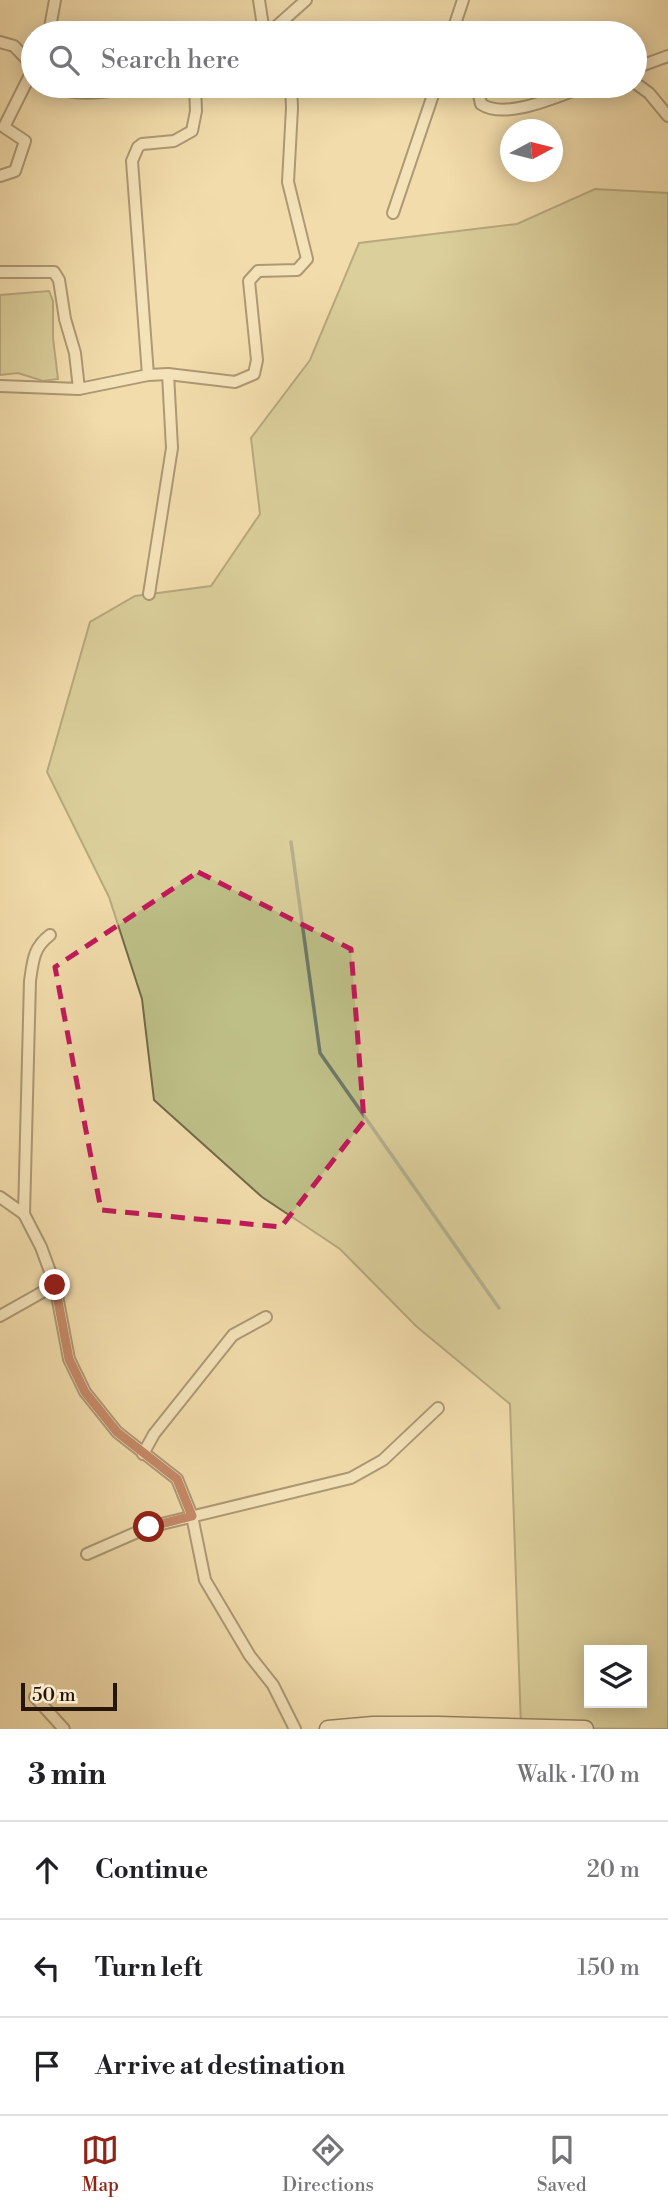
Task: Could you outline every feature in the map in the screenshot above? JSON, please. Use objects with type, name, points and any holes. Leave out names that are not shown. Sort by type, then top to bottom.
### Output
[{"type":"street","points":[[51,21],[55,0]]},
{"type":"street","points":[[259,0],[263,21]]},
{"type":"street","points":[[284,21],[306,0]]},
{"type":"street","points":[[456,21],[463,0]]},
{"type":"street","points":[[0,42],[14,46],[21,52]]},
{"type":"street","points":[[647,64],[668,56]]},
{"type":"street","points":[[0,176],[15,171],[25,141],[4,127],[21,88]]},
{"type":"street","points":[[647,92],[668,116]]},
{"type":"street","points":[[148,375],[132,161],[142,144],[174,141],[192,131],[195,98]]},
{"type":"street","points":[[0,386],[79,389],[148,375],[168,374],[235,382],[254,374],[257,360],[249,281],[258,271],[297,270],[307,259],[288,182],[292,98]]},
{"type":"street","points":[[393,213],[433,98]]},
{"type":"street","points":[[480,98],[481,104],[487,108],[498,110],[528,106],[551,98]]},
{"type":"street","points":[[0,272],[54,272],[59,280],[65,318],[75,353],[79,389]]},
{"type":"street","points":[[149,594],[172,448],[168,374]]},
{"type":"street","points":[[24,1214],[30,981],[34,952],[39,943],[50,935]]},
{"type":"street","points":[[0,1197],[24,1214],[41,1247],[55,1285],[69,1359],[85,1392],[117,1432],[177,1479],[192,1516],[205,1580],[250,1656],[273,1685],[295,1729]]},
{"type":"street","points":[[0,1316],[55,1285]]},
{"type":"street","points":[[144,1454],[154,1434],[233,1335],[266,1317]]},
{"type":"street","points":[[87,1554],[149,1527],[352,1478],[383,1460],[438,1408]]},
{"type":"street","points":[[35,1697],[64,1729]]},
{"type":"street","points":[[328,1729],[577,1729]]},
{"type":"highlighted area","points":[[198,872],[351,949],[364,1121],[281,1227],[101,1210],[55,967]]},
{"type":"green space","points":[[595,189],[668,193],[668,1729],[521,1728],[510,1404],[416,1326],[340,1249],[262,1197],[154,1100],[142,999],[109,897],[47,772],[90,622],[135,596],[211,586],[260,514],[251,438],[310,360],[359,243],[517,224]]},
{"type":"green space","points":[[49,291],[53,301],[53,338],[58,379],[43,381],[18,373],[0,375],[0,295]]},
{"type":"waterway","points":[[291,842],[320,1053],[499,1308]]},
{"type":"route","points":[[55,1285],[69,1359],[85,1392],[117,1432],[177,1479],[185,1496],[192,1516],[149,1527]]}]
